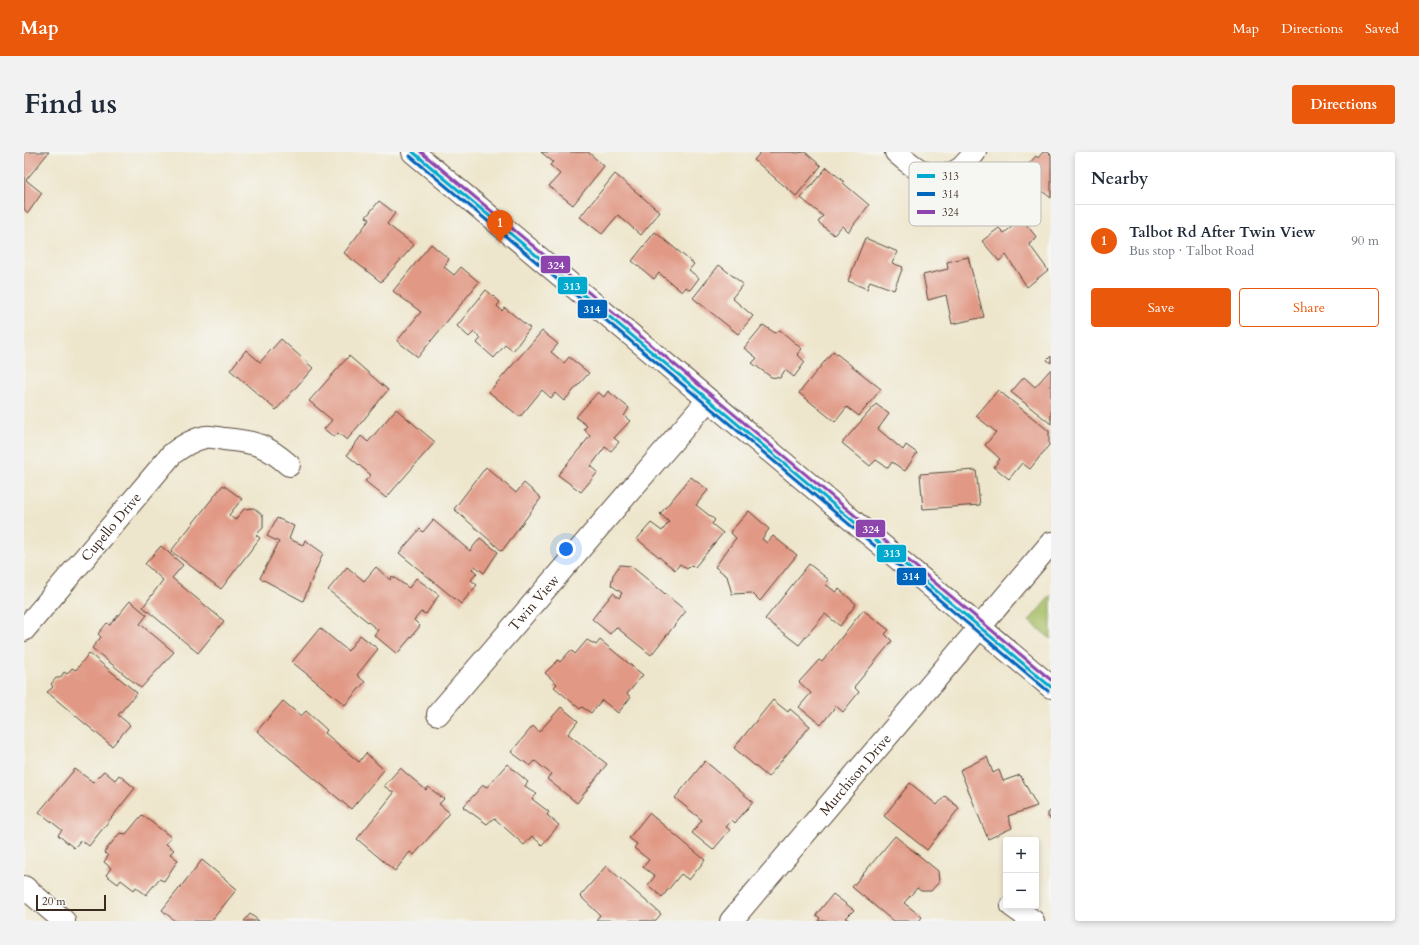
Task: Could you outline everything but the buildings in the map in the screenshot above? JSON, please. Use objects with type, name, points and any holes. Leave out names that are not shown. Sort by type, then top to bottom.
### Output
[{"type":"street","points":[[413,152],[1051,687]]},
{"type":"street","points":[[896,152],[909,163]]},
{"type":"street","points":[[967,162],[975,152]]},
{"type":"street","name":"Twin View","points":[[438,714],[708,400]]},
{"type":"street","name":"Cupello Drive","points":[[24,630],[172,454],[186,443],[206,437],[242,440],[259,445],[274,453],[289,465]]},
{"type":"street","name":"Murchison Drive","points":[[730,921],[1051,543]]},
{"type":"street","points":[[24,887],[64,921]]},
{"type":"street","points":[[1016,909],[1033,921]]},
{"type":"green space","points":[[1051,595],[1051,639],[1029,621]]},
{"type":"transit line","name":"313","points":[[413,152],[1051,687]]},
{"type":"transit line","name":"324","points":[[421,152],[1051,680]]},
{"type":"transit line","name":"314","points":[[410,156],[1048,691]]},
{"type":"place","name":"Talbot Rd After Twin View","points":[[500,243]]}]
